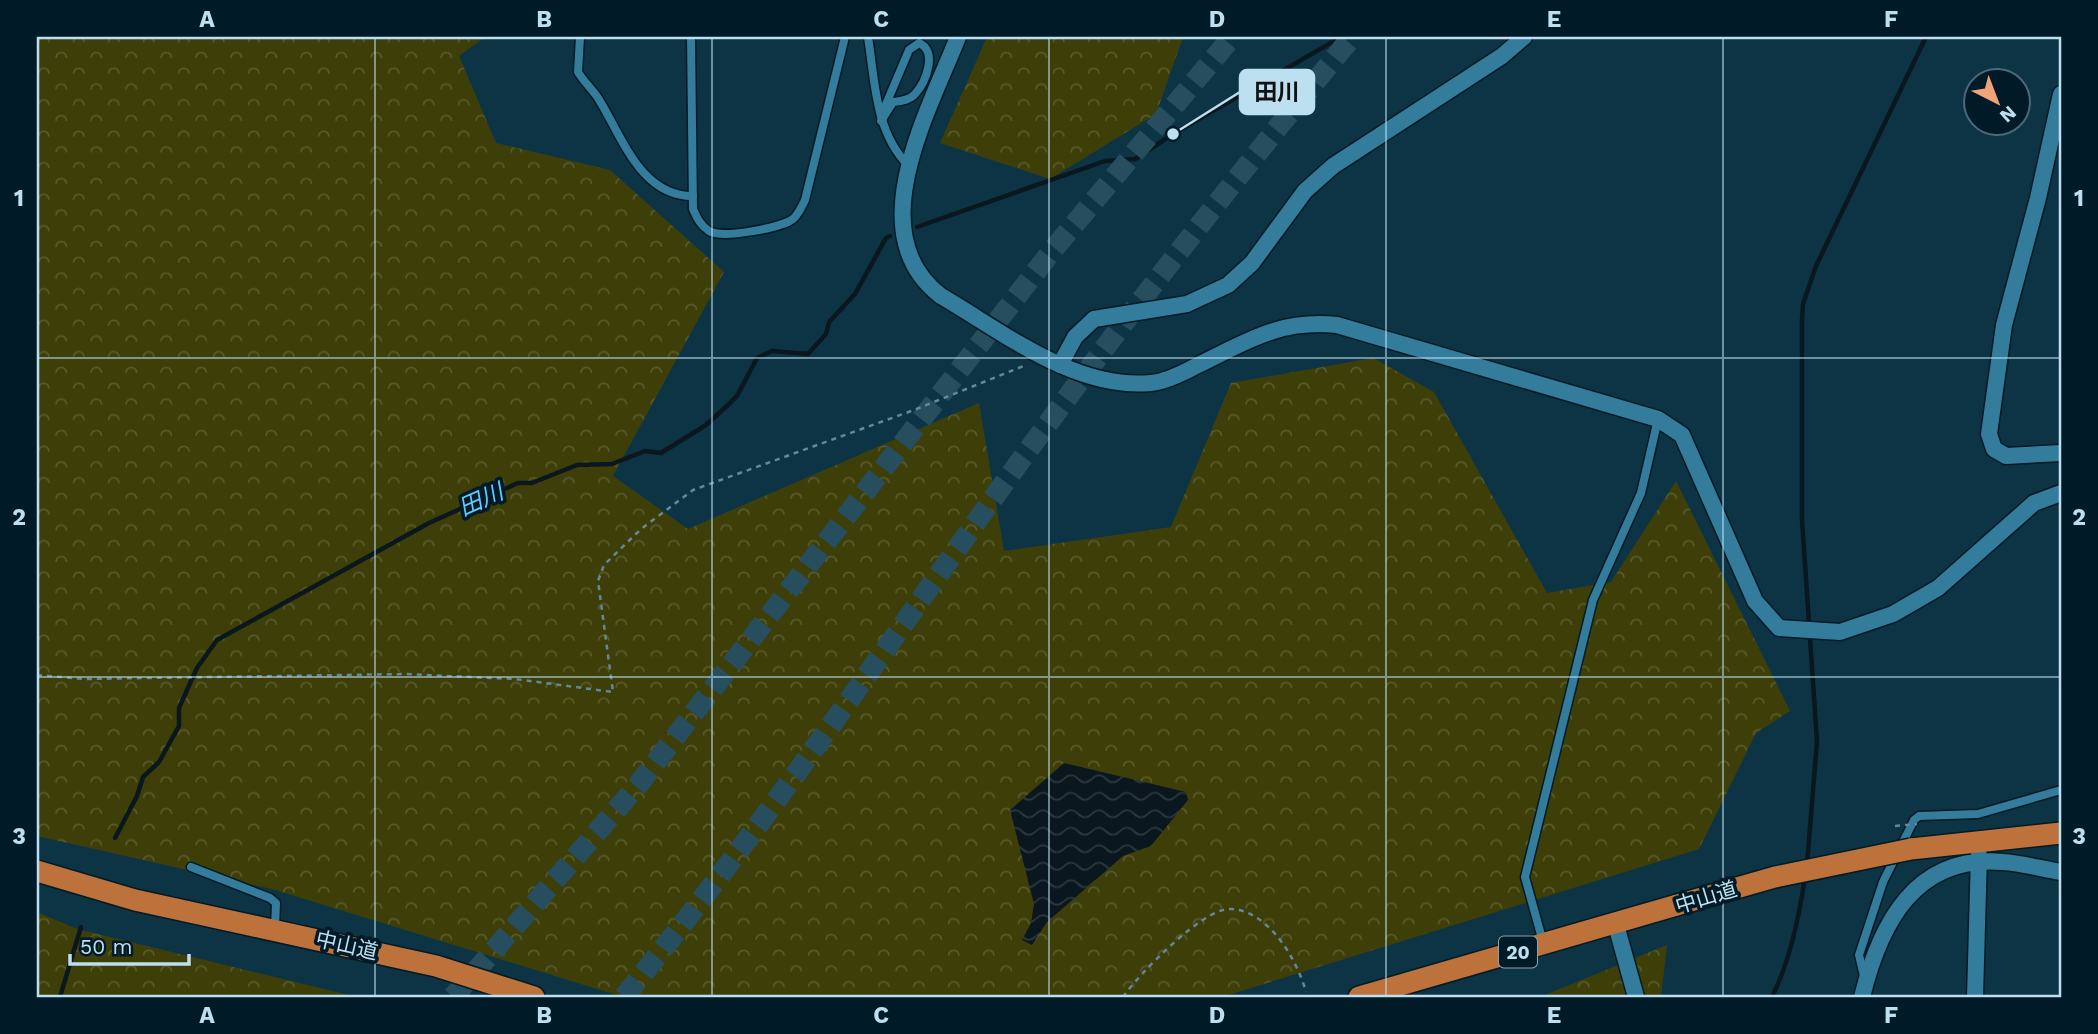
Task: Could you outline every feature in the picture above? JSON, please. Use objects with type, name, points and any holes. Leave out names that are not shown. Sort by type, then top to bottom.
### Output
[{"type":"highway","name":"中山道","points":[[1359,997],[1775,877],[1911,849],[1979,852],[2061,834]]},
{"type":"highway","name":"中山道","points":[[37,871],[135,900],[275,928],[436,966],[534,997]]},
{"type":"street","points":[[958,37],[908,165],[901,221],[908,255],[923,282],[1060,365],[1115,382],[1153,383],[1192,368],[1255,336],[1287,325],[1310,322],[1337,325],[1658,419],[1682,435],[1755,601],[1779,628],[1840,632],[1893,614],[1938,588],[2034,503],[2061,493]]},
{"type":"street","points":[[1060,365],[1074,337],[1094,319],[1187,304],[1228,285],[1252,263],[1305,191],[1333,166],[1502,57],[1524,37]]},
{"type":"street","points":[[2061,94],[2039,198],[2004,325],[1989,434],[1994,449],[2006,456],[2061,453]]},
{"type":"street","points":[[1864,990],[1882,939],[1905,899],[1919,883],[1979,852]]},
{"type":"street","points":[[1979,852],[2002,862],[2061,872]]},
{"type":"street","points":[[1975,997],[1979,852]]},
{"type":"street","points":[[1616,925],[1636,997]]},
{"type":"lane","points":[[580,37],[579,72],[597,96],[630,159],[664,188],[682,196],[693,196]]},
{"type":"lane","points":[[691,37],[693,196],[698,221],[710,232],[722,234],[781,226],[796,217],[806,201],[845,37]]},
{"type":"lane","points":[[868,37],[881,118],[896,153],[908,165]]},
{"type":"lane","points":[[919,43],[925,46],[930,61],[915,94],[906,100],[893,102],[881,118],[909,50],[919,43]]},
{"type":"lane","points":[[1544,945],[1525,877],[1592,600],[1641,493],[1658,419]]},
{"type":"lane","points":[[1864,990],[1859,955],[1883,882],[1914,820],[1919,816],[1978,814],[2061,790]]},
{"type":"lane","points":[[191,867],[270,898],[276,904],[275,928]]},
{"type":"path","points":[[37,675],[84,679],[405,674],[515,679],[613,692],[598,581],[604,565],[640,529],[693,490],[914,410],[1028,365]]},
{"type":"path","points":[[1895,826],[1917,824]]},
{"type":"path","points":[[1123,997],[1148,966],[1198,923],[1227,908],[1250,913],[1275,934],[1298,964],[1307,992]]},
{"type":"green space","points":[[37,37],[485,37],[459,56],[496,143],[610,170],[724,272],[613,476],[688,529],[979,403],[1004,551],[1171,527],[1231,383],[1373,358],[1434,392],[1547,593],[1611,582],[1676,481],[1790,711],[1756,733],[1699,849],[1222,997],[623,997],[272,889],[37,836]]},
{"type":"green space","points":[[987,37],[1183,37],[1156,114],[1050,179],[940,143]]},
{"type":"green space","points":[[37,912],[77,929],[357,997],[37,997]]},
{"type":"green space","points":[[1667,945],[1661,997],[1540,997]]},
{"type":"water","points":[[1064,763],[1186,792],[1188,800],[1151,846],[1123,856],[1047,922],[1032,945],[1022,940],[1031,923],[1034,904],[1010,810]]},
{"type":"waterway","name":"田川","points":[[917,227],[1105,161],[1135,159],[1173,134],[1341,37]]},
{"type":"waterway","points":[[1807,865],[1817,741],[1802,520],[1803,304],[1816,266],[1926,37]]},
{"type":"waterway","name":"田川","points":[[115,838],[137,796],[143,777],[159,762],[179,726],[179,708],[197,668],[217,640],[429,523],[518,483],[532,483],[577,465],[612,464],[645,451],[661,453],[706,425],[728,405],[737,396],[757,358],[772,351],[808,354],[826,334],[829,322],[855,294],[886,238],[890,236]]},
{"type":"waterway","points":[[1772,997],[1793,939],[1805,877]]},
{"type":"waterway","name":"田川","points":[[60,997],[81,927]]},
{"type":"tunnel","points":[[453,997],[638,785],[1051,252],[1232,37]]},
{"type":"tunnel","points":[[624,997],[770,809],[1087,371],[1352,37]]},
{"type":"place","name":"田川","points":[[1173,134]]}]
